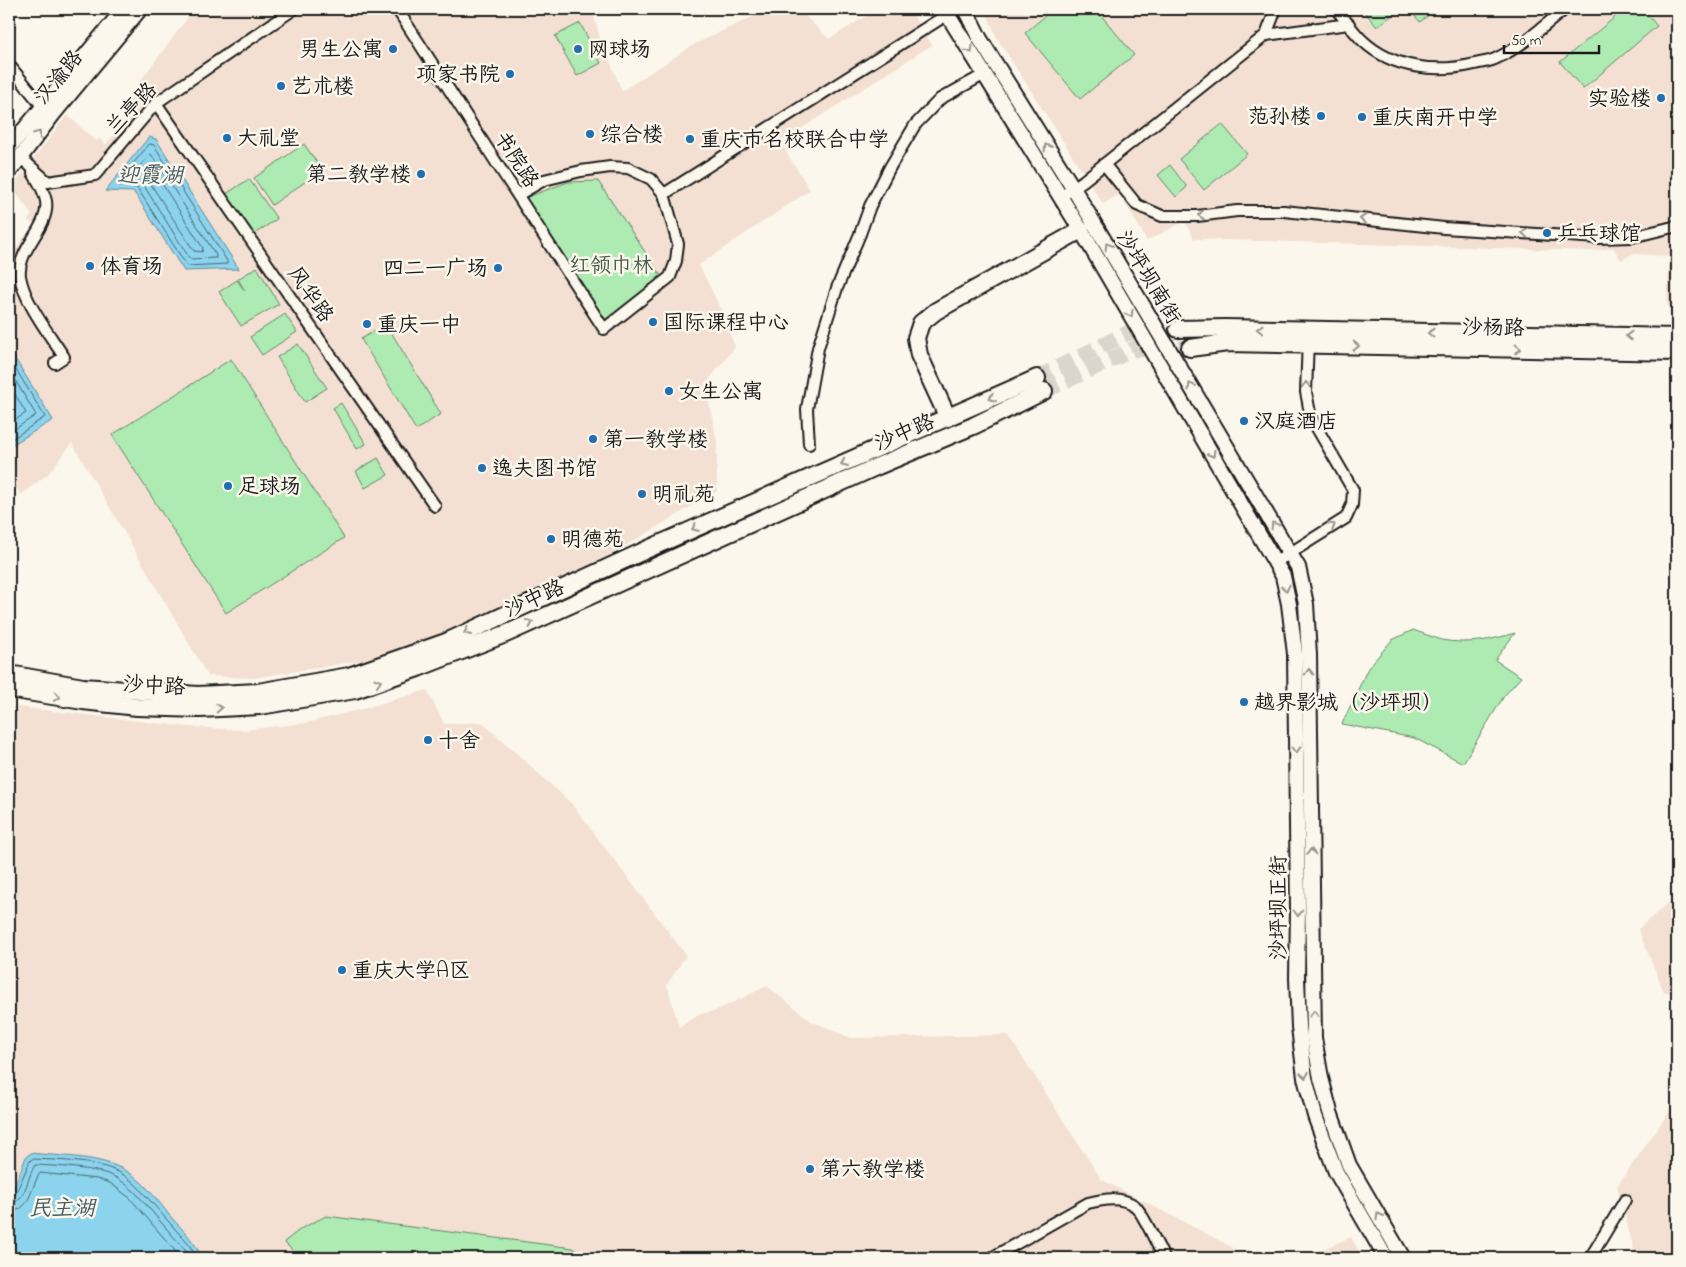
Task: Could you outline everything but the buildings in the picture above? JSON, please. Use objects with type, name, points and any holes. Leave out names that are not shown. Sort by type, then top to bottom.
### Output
[{"type":"main road","name":"汉渝路","points":[[9,148],[124,9]]},
{"type":"main road","name":"汉渝路","points":[[9,172],[24,161],[54,113],[140,9]]},
{"type":"main road","name":"沙坪坝南街","points":[[964,9],[980,39],[1073,188],[1298,567]]},
{"type":"main road","name":"沙坪坝南街","points":[[946,11],[1082,230],[1266,545]]},
{"type":"main road","points":[[948,418],[920,355],[916,338],[921,323],[936,311],[1082,230]]},
{"type":"main road","points":[[1178,329],[1308,338]]},
{"type":"main road","name":"沙杨路","points":[[1308,338],[1677,337]]},
{"type":"main road","points":[[1190,348],[1228,343],[1308,338]]},
{"type":"main road","name":"沙杨路","points":[[1308,338],[1677,352]]},
{"type":"main road","name":"沙中路","points":[[9,674],[83,687],[198,695],[258,692],[349,676],[446,642],[648,549],[948,418],[1041,385],[973,426],[878,466],[508,633],[355,690],[260,706],[200,709],[137,707],[83,701],[9,689]]},
{"type":"main road","name":"沙坪坝正街","points":[[1266,545],[1283,576],[1289,604],[1295,654],[1299,1027],[1305,1078],[1315,1116],[1336,1172],[1386,1258]]},
{"type":"main road","name":"沙坪坝正街","points":[[1298,567],[1306,604],[1309,655],[1314,1038],[1321,1078],[1330,1112],[1349,1165],[1403,1258]]},
{"type":"street","name":"兰亭路","points":[[24,161],[48,182],[95,175],[156,103],[294,9]]},
{"type":"street","name":"书院路","points":[[398,9],[604,329],[670,277],[676,261],[678,244],[664,194]]},
{"type":"street","points":[[1060,197],[1266,35],[1276,9]]},
{"type":"street","points":[[1336,9],[1363,42],[1390,59],[1414,66],[1439,69],[1495,59],[1525,42],[1565,9]]},
{"type":"street","points":[[518,195],[544,180],[581,171],[610,167],[628,168],[651,179],[664,194],[946,11]]},
{"type":"street","points":[[1266,35],[1349,24]]},
{"type":"street","points":[[9,65],[43,107]]},
{"type":"street","points":[[809,444],[807,409],[818,348],[837,288],[870,206],[890,166],[915,125],[940,99],[985,74]]},
{"type":"street","name":"风华路","points":[[156,103],[435,506]]},
{"type":"street","points":[[24,161],[43,192],[46,202],[43,221],[23,257],[20,274],[24,293],[64,357],[55,363]]},
{"type":"street","points":[[1104,164],[1137,205],[1162,216],[1196,216],[1236,211],[1284,211],[1444,228],[1599,238],[1632,237],[1677,226]]},
{"type":"street","points":[[1276,562],[1346,518],[1352,505],[1353,490],[1311,418],[1306,392],[1308,338]]},
{"type":"street","points":[[991,1258],[1088,1203],[1104,1199],[1120,1200],[1136,1207],[1164,1258]]},
{"type":"street","points":[[1590,1258],[1625,1200]]},
{"type":"shaded area","name":"重庆一中","points":[[194,9],[592,9],[599,35],[622,91],[695,44],[769,9],[798,9],[829,39],[878,9],[909,9],[932,45],[780,142],[810,190],[699,265],[717,301],[735,347],[705,385],[717,441],[717,491],[577,575],[444,638],[395,655],[254,678],[208,676],[72,443],[48,474],[21,495],[9,477],[9,259],[33,225],[28,220],[32,215],[12,187],[67,115],[96,141],[99,138],[106,144],[131,113],[125,107],[130,95]]},
{"type":"shaded area","name":"重庆南开中学","points":[[983,9],[1677,9],[1677,306],[1667,306],[1669,256],[1632,254],[1621,260],[1613,248],[1591,251],[1194,239],[1185,221],[1147,241],[1120,194],[1103,204],[997,38]]},
{"type":"shaded area","name":"重庆大学A区","points":[[427,690],[444,724],[482,722],[572,804],[686,955],[667,985],[679,1027],[700,1014],[715,1011],[767,986],[811,1021],[851,1038],[1008,1035],[1101,1179],[1232,1247],[1241,1258],[9,1258],[9,706],[190,727],[244,730],[306,723]]},
{"type":"shaded area","points":[[1677,895],[1677,993],[1664,992],[1638,929]]},
{"type":"shaded area","points":[[1677,1101],[1677,1258],[1636,1258],[1617,1186]]},
{"type":"shaded area","points":[[1351,1237],[1363,1258],[1303,1258]]},
{"type":"green space","points":[[1053,9],[1096,9],[1134,55],[1080,99],[1025,33]]},
{"type":"green space","points":[[1362,9],[1400,9],[1377,27]]},
{"type":"green space","points":[[1409,9],[1436,9],[1420,22]]},
{"type":"green space","points":[[1625,9],[1643,9],[1657,26],[1583,89],[1560,62]]},
{"type":"green space","name":"网球场","points":[[580,23],[601,63],[577,76],[555,36]]},
{"type":"green space","points":[[1222,124],[1247,154],[1204,190],[1179,159]]},
{"type":"green space","points":[[304,144],[322,170],[272,205],[254,178]]},
{"type":"green space","points":[[1170,165],[1187,187],[1176,197],[1158,175]]},
{"type":"green space","points":[[249,179],[277,219],[247,239],[220,198]]},
{"type":"green space","name":"红领巾林","points":[[598,181],[661,276],[606,323],[525,198],[568,182]]},
{"type":"green space","points":[[257,267],[279,304],[241,326],[219,292],[237,280],[245,291],[238,279]]},
{"type":"green space","points":[[285,314],[297,332],[262,355],[250,337]]},
{"type":"green space","points":[[386,324],[441,414],[416,430],[361,339]]},
{"type":"green space","points":[[298,344],[327,388],[305,402],[277,357]]},
{"type":"green space","name":"足球场","points":[[231,359],[344,538],[226,613],[112,435]]},
{"type":"green space","points":[[341,403],[366,444],[357,449],[333,408]]},
{"type":"green space","points":[[378,458],[388,475],[365,488],[356,471]]},
{"type":"green space","points":[[1413,630],[1442,640],[1461,642],[1488,640],[1515,633],[1495,660],[1521,677],[1504,696],[1463,763],[1414,738],[1342,724],[1368,668],[1392,640]]},
{"type":"green space","points":[[326,1216],[573,1248],[585,1258],[292,1258],[295,1253],[284,1242],[302,1228]]},
{"type":"water","name":"迎霞湖","points":[[149,137],[156,139],[239,269],[184,271],[134,192],[105,191]]},
{"type":"water","points":[[9,349],[53,420],[10,446],[9,444]]},
{"type":"water","name":"民主湖","points":[[31,1153],[85,1158],[123,1169],[149,1190],[192,1241],[202,1258],[9,1258],[9,1200],[26,1157]]},
{"type":"tunnel","points":[[1037,378],[1128,333],[1178,329]]},
{"type":"tunnel","points":[[1044,391],[1134,349],[1190,348]]},
{"type":"place","name":"男生公寓","points":[[393,49]]},
{"type":"place","name":"网球场","points":[[578,49]]},
{"type":"place","name":"项家书院","points":[[510,74]]},
{"type":"place","name":"艺术楼","points":[[281,86]]},
{"type":"place","name":"实验楼","points":[[1661,98]]},
{"type":"place","name":"范孙楼","points":[[1321,116]]},
{"type":"place","name":"重庆南开中学","points":[[1362,117]]},
{"type":"place","name":"综合楼","points":[[590,134]]},
{"type":"place","name":"大礼堂","points":[[227,138]]},
{"type":"place","name":"重庆市名校联合中学","points":[[690,139]]},
{"type":"place","name":"第二教学楼","points":[[421,174]]},
{"type":"place","name":"乒乓球馆","points":[[1547,233]]},
{"type":"place","name":"体育场","points":[[90,266]]},
{"type":"place","name":"四二一广场","points":[[498,268]]},
{"type":"place","name":"国际课程中心","points":[[653,322]]},
{"type":"place","name":"重庆一中","points":[[367,324]]},
{"type":"place","name":"女生公寓","points":[[669,391]]},
{"type":"place","name":"汉庭酒店","points":[[1244,421]]},
{"type":"place","name":"第一教学楼","points":[[593,439]]},
{"type":"place","name":"逸夫图书馆","points":[[482,468]]},
{"type":"place","name":"足球场","points":[[228,486]]},
{"type":"place","name":"明礼苑","points":[[642,494]]},
{"type":"place","name":"明德苑","points":[[551,539]]},
{"type":"place","name":"越界影城（沙坪坝）","points":[[1244,702]]},
{"type":"place","name":"十舍","points":[[428,740]]},
{"type":"place","name":"重庆大学A区","points":[[342,970]]},
{"type":"place","name":"第六教学楼","points":[[810,1169]]}]
